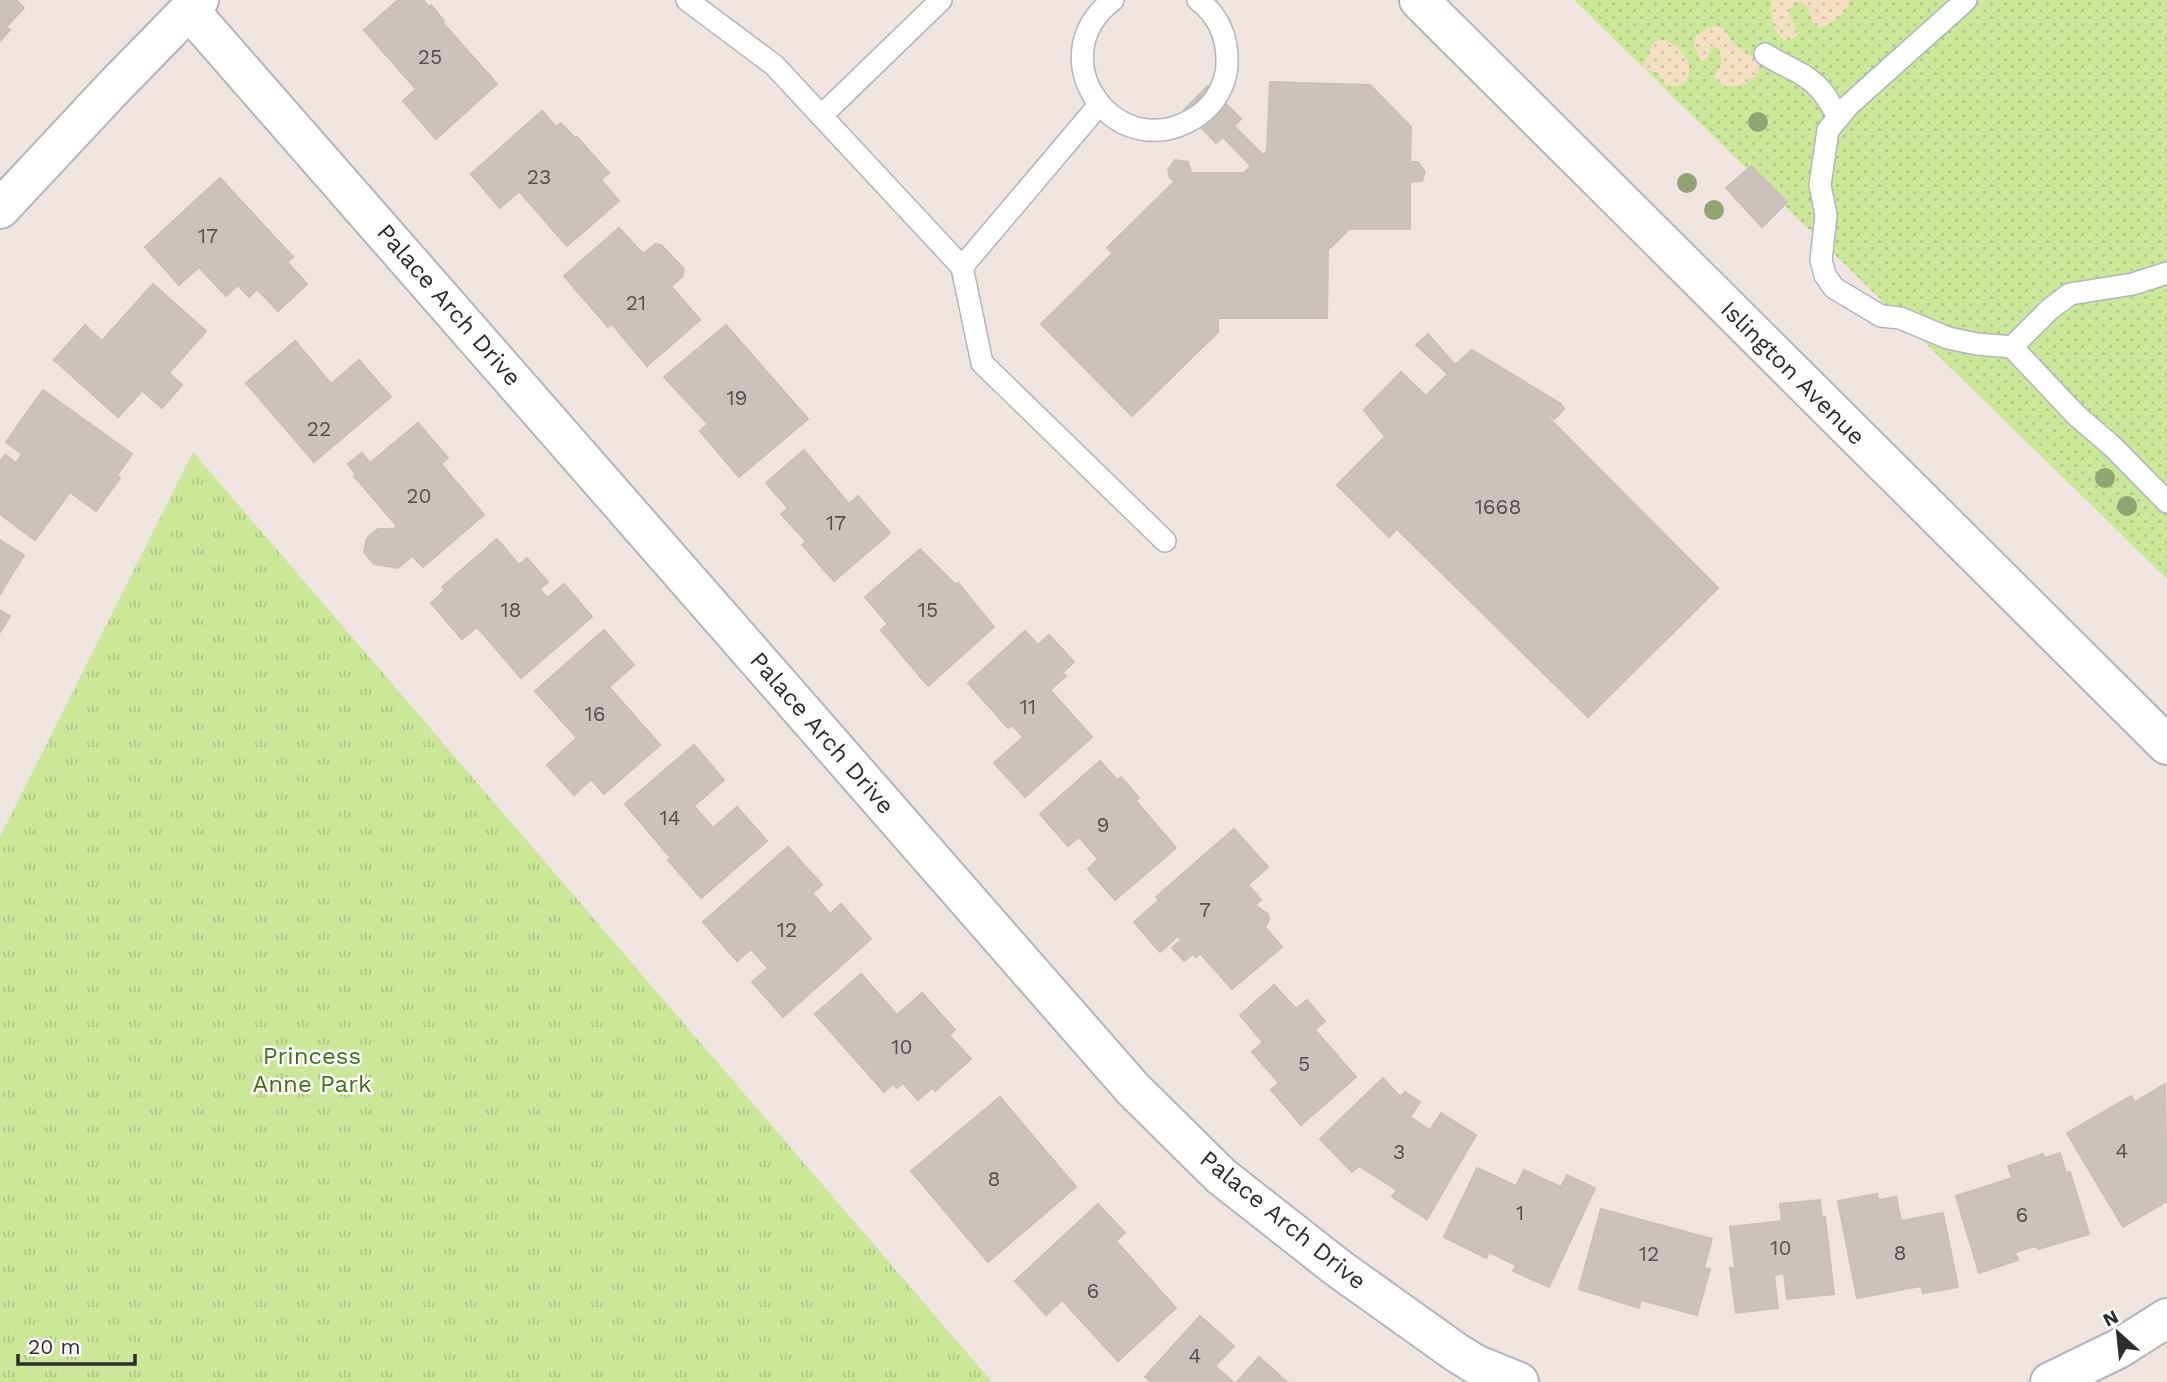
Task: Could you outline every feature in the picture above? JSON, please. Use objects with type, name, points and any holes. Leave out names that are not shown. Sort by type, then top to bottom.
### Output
[{"type":"street","name":"Islington Avenue","points":[[1419,0],[2167,745]]},
{"type":"street","points":[[0,209],[194,5]]},
{"type":"street","name":"Palace Arch Drive","points":[[194,5],[1133,1089],[1221,1176],[1338,1268],[1457,1353],[1475,1364],[1520,1382]]},
{"type":"street","points":[[2050,1382],[2118,1349],[2167,1318]]},
{"type":"lane","points":[[687,0],[774,65],[962,267],[982,363],[1165,541]]},
{"type":"lane","points":[[821,116],[941,0]]},
{"type":"lane","points":[[1105,2],[1091,24],[1083,45],[1082,66],[1088,87],[1099,106],[1118,121],[1140,130],[1164,131],[1187,124],[1206,110],[1220,91],[1227,70],[1227,47],[1220,25],[1207,7],[1198,0]]},
{"type":"lane","points":[[1966,0],[1849,105],[1828,130],[1820,186],[1826,215],[1821,260],[1825,275],[1834,288],[1881,316],[1900,318],[1948,338],[2012,347],[2076,415],[2112,446],[2167,502]]},
{"type":"lane","points":[[1765,54],[1801,73],[1820,88],[1839,117]]},
{"type":"lane","points":[[962,267],[1099,106]]},
{"type":"lane","points":[[2012,347],[2050,309],[2070,294],[2133,284],[2167,273]]},
{"type":"green space","points":[[1574,0],[2167,0],[2167,579]]},
{"type":"green space","name":"Princess Anne Park","points":[[193,452],[992,1382],[0,1382],[0,837]]},
{"type":"sand","points":[[1771,0],[1850,0],[1838,17],[1820,28],[1813,24],[1808,9],[1802,2],[1796,2],[1789,10],[1798,32],[1796,37],[1785,41],[1775,28]]},
{"type":"sand","points":[[1717,26],[1724,29],[1734,44],[1759,62],[1756,76],[1750,81],[1734,86],[1719,83],[1714,77],[1722,63],[1719,49],[1715,47],[1710,48],[1708,57],[1700,60],[1694,38],[1706,29]]},
{"type":"sand","points":[[1659,39],[1681,50],[1687,59],[1689,76],[1684,83],[1677,86],[1665,85],[1658,73],[1643,66],[1652,45]]},
{"type":"building","points":[[0,0],[16,0],[24,8],[6,27],[10,30],[0,41]]},
{"type":"building","points":[[398,0],[423,0],[429,7],[431,5],[444,21],[442,22],[497,84],[436,139],[403,101],[416,89],[364,30]]},
{"type":"building","points":[[1270,82],[1370,85],[1411,127],[1410,162],[1418,162],[1425,172],[1422,181],[1410,182],[1410,229],[1349,229],[1328,250],[1327,318],[1218,318],[1218,332],[1132,416],[1041,324],[1113,253],[1107,248],[1175,181],[1170,178],[1168,170],[1175,160],[1188,162],[1191,173],[1244,173],[1267,151]]},
{"type":"building","points":[[1208,86],[1241,119],[1234,126],[1263,155],[1251,166],[1223,137],[1216,143],[1184,110]]},
{"type":"building","points":[[542,111],[556,127],[561,123],[577,137],[609,173],[601,180],[619,201],[567,246],[519,191],[500,208],[471,174]]},
{"type":"building","points":[[1751,166],[1787,202],[1762,227],[1726,188]]},
{"type":"building","points":[[220,178],[293,257],[287,262],[307,284],[278,311],[257,289],[249,297],[238,285],[226,296],[199,267],[179,285],[145,247]]},
{"type":"building","points":[[619,228],[643,254],[655,244],[661,245],[684,269],[682,277],[671,286],[700,320],[647,366],[612,324],[608,327],[564,276]]},
{"type":"building","points":[[153,284],[206,331],[169,373],[182,385],[162,408],[144,389],[118,417],[54,360],[85,325],[102,341]]},
{"type":"building","points":[[726,325],[808,419],[739,477],[700,431],[708,424],[664,377]]},
{"type":"building","points":[[1428,334],[1455,365],[1472,350],[1561,404],[1564,409],[1554,419],[1548,413],[1547,416],[1718,588],[1588,717],[1397,529],[1389,537],[1337,485],[1385,437],[1364,410],[1401,372],[1426,396],[1448,374],[1416,345]]},
{"type":"building","points":[[295,341],[331,384],[359,360],[391,397],[314,462],[246,383]]},
{"type":"building","points":[[43,390],[132,454],[117,475],[120,478],[96,511],[70,492],[35,540],[0,514],[0,462],[5,455],[16,463],[22,454],[6,442]]},
{"type":"building","points":[[418,423],[448,458],[441,464],[484,515],[423,567],[412,556],[398,568],[374,564],[364,552],[367,538],[378,529],[393,529],[397,526],[354,476],[356,475],[348,464],[362,453],[370,463]]},
{"type":"building","points":[[804,450],[849,504],[858,496],[890,533],[834,581],[802,545],[806,541],[781,514],[788,508],[766,483]]},
{"type":"building","points":[[497,539],[519,565],[527,558],[548,582],[540,589],[547,598],[564,584],[592,617],[521,678],[477,627],[462,639],[431,603],[445,590],[442,587]]},
{"type":"building","points":[[0,540],[24,555],[0,594]]},
{"type":"building","points":[[920,549],[956,585],[958,583],[994,627],[928,686],[881,630],[888,624],[865,597]]},
{"type":"building","points":[[0,610],[10,616],[0,632]]},
{"type":"building","points":[[604,630],[634,665],[609,687],[660,745],[604,794],[591,779],[574,795],[547,765],[577,738],[535,691]]},
{"type":"building","points":[[1025,631],[1038,645],[1049,635],[1074,662],[1062,673],[1066,676],[1050,690],[1092,737],[1025,797],[994,763],[1023,737],[1012,725],[1008,728],[968,683]]},
{"type":"building","points":[[694,745],[724,780],[694,806],[713,828],[737,807],[767,841],[701,898],[625,804]]},
{"type":"building","points":[[1100,761],[1117,780],[1121,777],[1139,798],[1136,801],[1176,848],[1115,900],[1088,869],[1098,859],[1079,837],[1068,846],[1040,814]]},
{"type":"building","points":[[1234,829],[1268,867],[1248,885],[1261,900],[1255,905],[1268,914],[1269,920],[1265,927],[1282,947],[1232,989],[1200,953],[1196,957],[1193,954],[1184,961],[1172,948],[1181,940],[1178,936],[1160,952],[1134,922],[1159,900],[1156,897]]},
{"type":"building","points":[[788,847],[822,885],[812,893],[830,914],[841,904],[871,939],[783,1017],[752,982],[768,968],[751,949],[737,961],[703,922]]},
{"type":"building","points":[[861,974],[897,1015],[922,993],[955,1030],[949,1035],[971,1059],[935,1091],[932,1088],[918,1100],[903,1083],[897,1088],[893,1084],[884,1092],[815,1014]]},
{"type":"building","points":[[1274,985],[1296,1009],[1307,1000],[1325,1021],[1315,1030],[1356,1077],[1301,1125],[1271,1090],[1279,1083],[1252,1052],[1263,1042],[1240,1015]]},
{"type":"building","points":[[1383,1078],[1400,1097],[1405,1092],[1420,1102],[1410,1117],[1430,1130],[1441,1113],[1476,1135],[1427,1219],[1392,1197],[1397,1190],[1359,1166],[1352,1172],[1320,1139]]},
{"type":"building","points":[[2165,1084],[2167,1201],[2123,1227],[2067,1133],[2131,1096],[2135,1102]]},
{"type":"building","points":[[1000,1097],[1076,1187],[988,1262],[911,1171]]},
{"type":"building","points":[[2060,1153],[2066,1173],[2070,1172],[2089,1234],[2038,1249],[2037,1246],[2015,1252],[2018,1260],[1979,1273],[1956,1196],[2012,1178],[2008,1166],[2043,1154],[2045,1158]]},
{"type":"building","points":[[1477,1168],[1516,1186],[1524,1170],[1561,1187],[1567,1175],[1595,1188],[1549,1287],[1513,1271],[1516,1265],[1489,1252],[1486,1258],[1444,1237]]},
{"type":"building","points":[[1877,1194],[1879,1200],[1896,1197],[1901,1221],[1943,1213],[1958,1287],[1923,1293],[1921,1286],[1857,1298],[1838,1201]]},
{"type":"building","points":[[1820,1200],[1822,1218],[1825,1217],[1834,1294],[1787,1299],[1784,1273],[1774,1275],[1778,1308],[1736,1313],[1730,1268],[1735,1268],[1730,1227],[1782,1221],[1780,1204]]},
{"type":"building","points":[[1098,1204],[1125,1233],[1116,1241],[1176,1308],[1118,1361],[1062,1300],[1046,1315],[1015,1281]]},
{"type":"building","points":[[1601,1209],[1712,1239],[1704,1268],[1710,1269],[1697,1315],[1641,1300],[1639,1308],[1579,1289]]},
{"type":"building","points":[[1200,1316],[1234,1346],[1215,1366],[1233,1382],[1151,1382],[1145,1377]]},
{"type":"building","points":[[1259,1357],[1287,1382],[1237,1382]]}]
